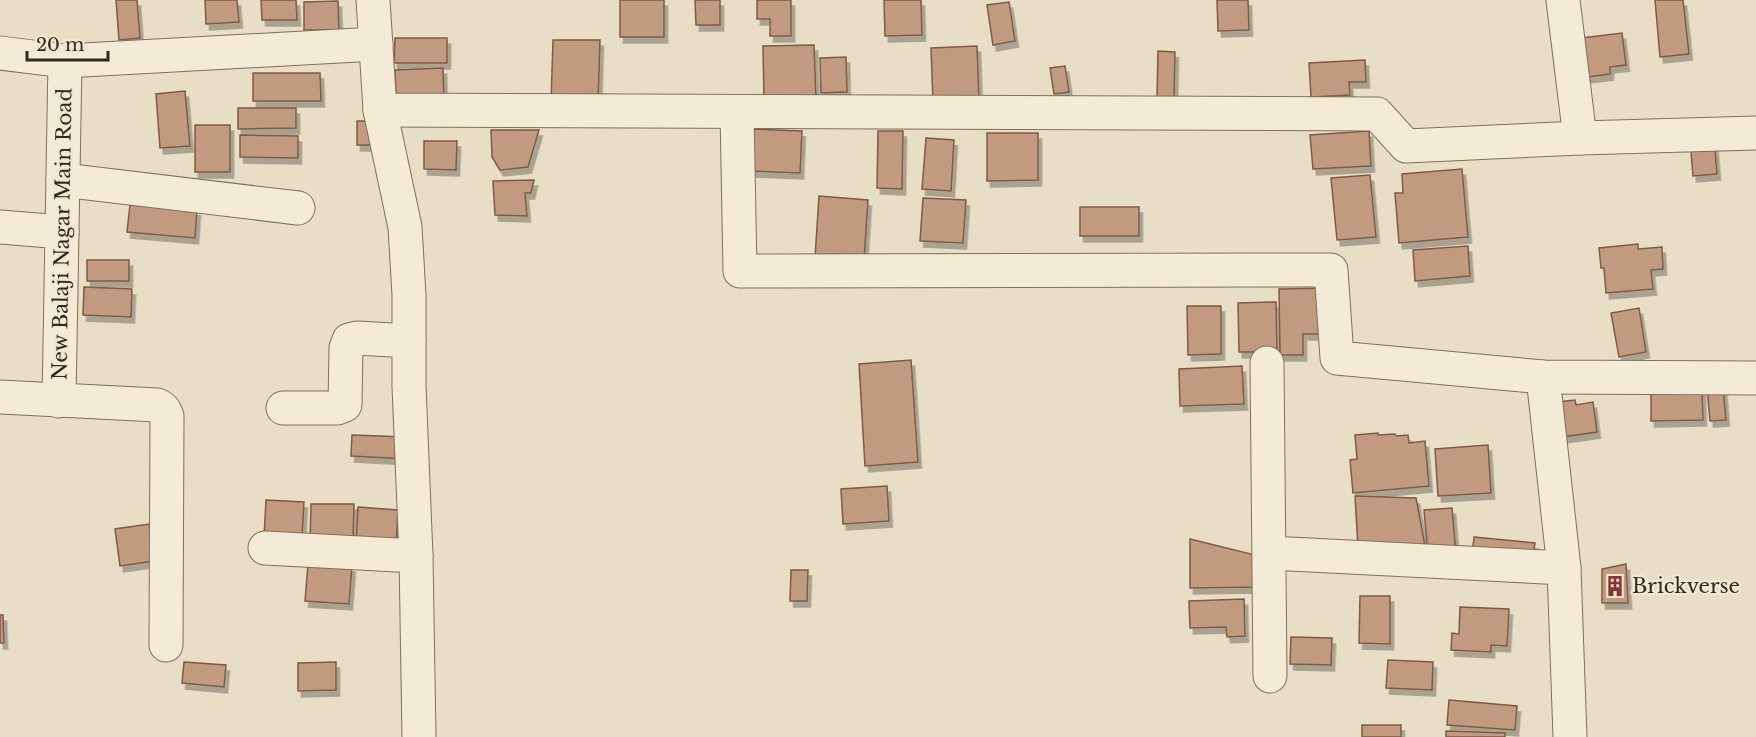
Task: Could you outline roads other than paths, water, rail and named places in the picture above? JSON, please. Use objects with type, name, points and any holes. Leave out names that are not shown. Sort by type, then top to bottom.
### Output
[{"type":"street","points":[[373,0],[380,110],[405,227],[409,295],[419,737]]},
{"type":"street","points":[[1563,0],[1580,138]]},
{"type":"street","points":[[64,61],[376,44]]},
{"type":"street","name":"New Balaji Nagar Main Road","points":[[0,54],[64,61],[59,401]]},
{"type":"street","points":[[380,110],[1377,114],[1406,146],[1756,133]]},
{"type":"street","points":[[738,112],[740,271],[1331,270],[1337,358],[1543,377],[1756,378]]},
{"type":"street","points":[[63,180],[298,208]]},
{"type":"street","points":[[0,227],[62,232]]},
{"type":"street","points":[[283,408],[337,408],[345,405],[346,348],[349,340],[357,338],[409,341]]},
{"type":"street","points":[[1267,363],[1270,676]]},
{"type":"street","points":[[1543,377],[1564,568],[1570,737]]},
{"type":"street","points":[[0,397],[157,405],[165,410],[167,416],[166,645]]},
{"type":"street","points":[[265,548],[416,556]]},
{"type":"street","points":[[1270,553],[1564,568]]},
{"type":"place","name":"Brickverse","points":[[1615,586]]}]
